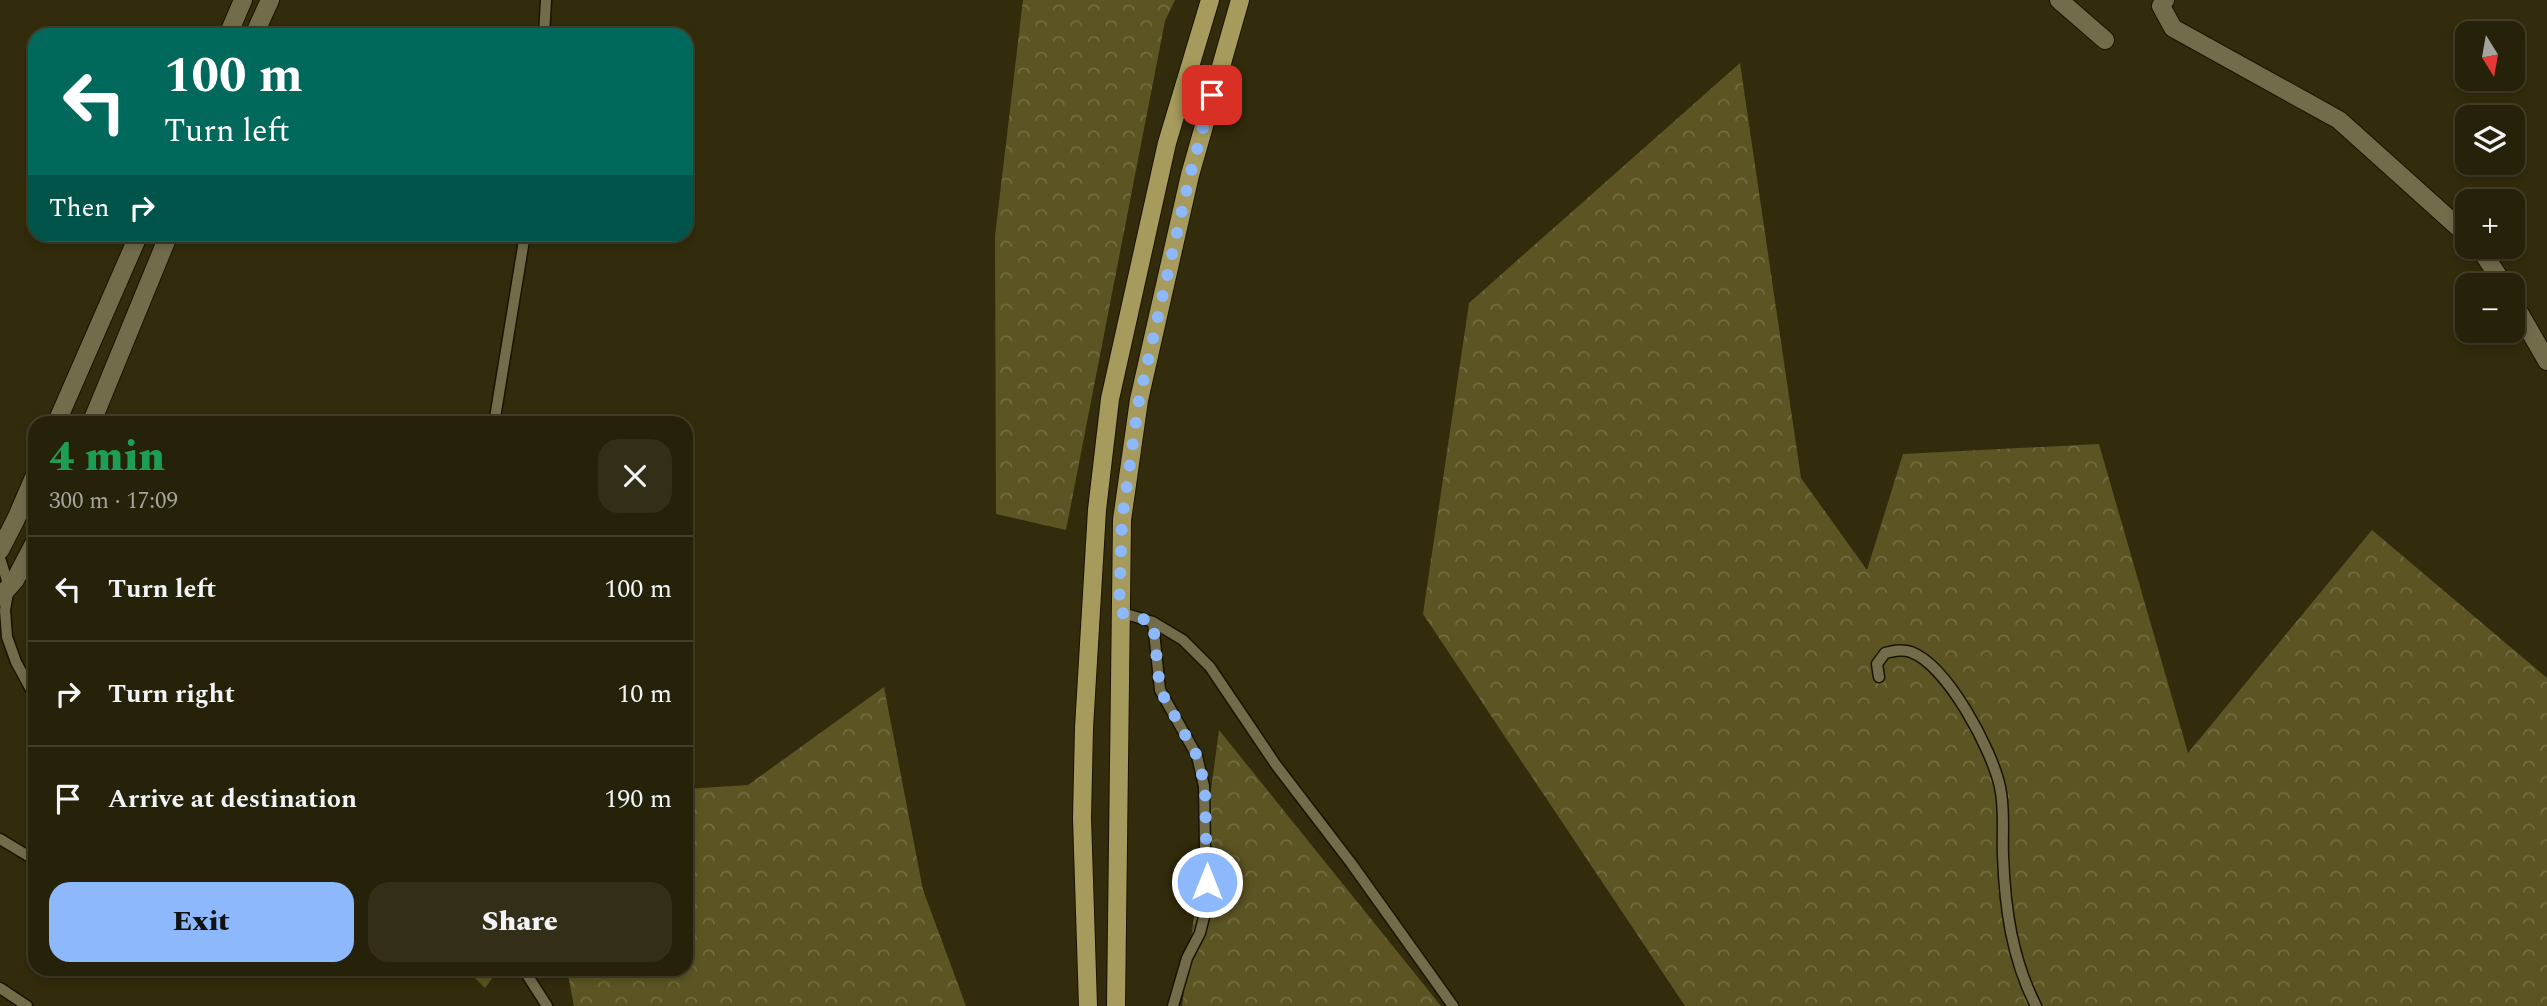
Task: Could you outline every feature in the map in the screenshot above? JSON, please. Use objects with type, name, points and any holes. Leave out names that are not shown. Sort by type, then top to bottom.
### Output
[{"type":"main road","points":[[1088,1006],[1082,818],[1084,728],[1097,510],[1110,399],[1167,143],[1210,0]]},
{"type":"main road","points":[[1116,1006],[1122,520],[1139,400],[1190,175],[1240,0]]},
{"type":"street","points":[[231,28],[243,0]]},
{"type":"street","points":[[257,28],[270,0]]},
{"type":"street","points":[[2059,0],[2105,40]]},
{"type":"street","points":[[2165,0],[2161,6],[2173,28],[2339,120],[2455,224]]},
{"type":"street","points":[[59,416],[136,242]]},
{"type":"street","points":[[94,416],[166,242]]},
{"type":"street","points":[[2525,323],[2547,361]]},
{"type":"street","points":[[0,550],[28,491]]},
{"type":"street","points":[[4,592],[15,580],[28,555]]},
{"type":"lane","points":[[544,28],[545,0]]},
{"type":"lane","points":[[496,416],[524,242]]},
{"type":"lane","points":[[0,558],[7,637],[28,684]]},
{"type":"lane","points":[[1119,612],[1153,622],[1183,640],[1210,667],[1276,765],[1351,863],[1453,1006]]},
{"type":"lane","points":[[1153,622],[1160,690],[1197,756],[1205,786],[1206,909],[1200,933],[1187,958],[1173,1006]]},
{"type":"lane","points":[[1879,677],[1877,664],[1885,653],[1903,650],[1920,657],[1938,673],[1962,704],[1985,747],[2000,789],[2003,862],[2011,938],[2019,968],[2036,1006]]},
{"type":"lane","points":[[0,839],[28,856]]},
{"type":"lane","points":[[528,976],[547,1006]]},
{"type":"lane","points":[[0,988],[27,1006]]},
{"type":"green space","points":[[1023,0],[1175,0],[1165,21],[1066,530],[996,514],[995,236]]},
{"type":"green space","points":[[1740,63],[1801,478],[1867,570],[1903,454],[2099,444],[2188,753],[2372,530],[2547,678],[2547,1006],[1685,1006],[1423,614],[1469,303]]},
{"type":"green space","points":[[884,687],[923,890],[966,1006],[574,1006],[568,976],[693,976],[693,789],[748,785]]},
{"type":"green space","points":[[1219,730],[1441,1006],[1182,1006]]},
{"type":"green space","points":[[473,976],[494,976],[485,988]]},
{"type":"route","points":[[1207,882],[1205,786],[1197,756],[1160,690],[1153,622],[1119,612],[1122,520],[1139,400],[1190,175],[1212,95]]}]
